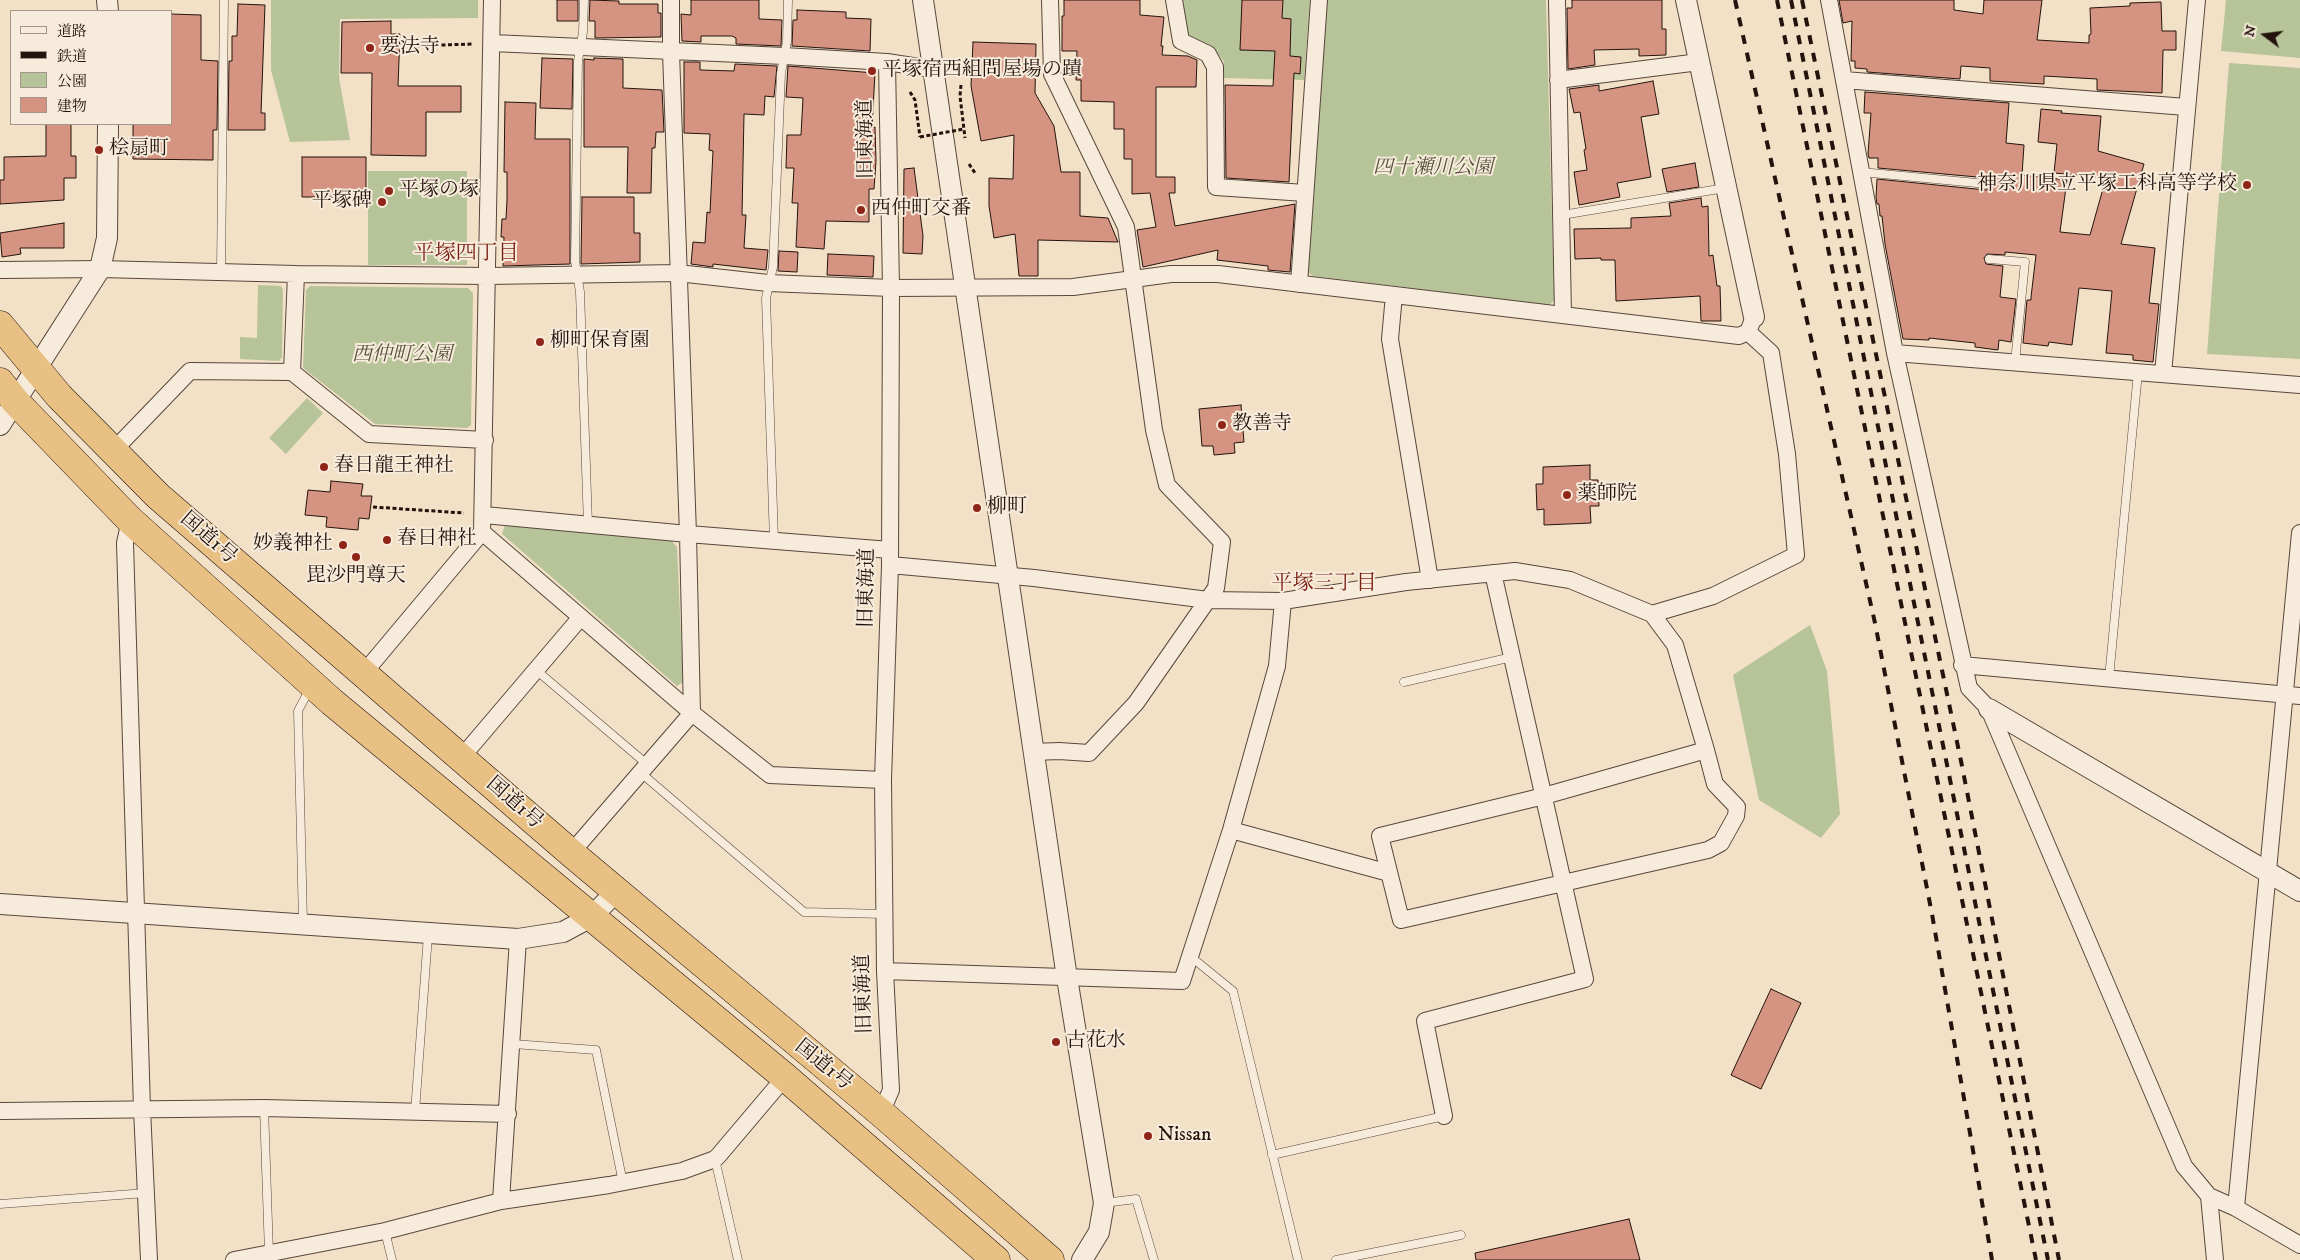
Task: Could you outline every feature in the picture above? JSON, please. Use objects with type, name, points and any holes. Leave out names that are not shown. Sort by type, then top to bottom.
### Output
[{"type":"highway","name":"国道1号","points":[[0,325],[59,396],[158,496],[616,892],[881,1113],[1050,1260]]},
{"type":"highway","name":"国道1号","points":[[8,391],[130,520],[312,684],[785,1077],[996,1260]]},
{"type":"street","points":[[363,674],[482,532],[484,515],[492,0]]},
{"type":"street","points":[[571,853],[692,712],[688,534],[671,52],[671,0]]},
{"type":"street","points":[[923,0],[1067,978],[1104,1203],[1103,1219],[1099,1232],[1082,1260]]},
{"type":"street","points":[[1033,752],[1089,753],[1136,703],[1216,588],[1222,542],[1167,485],[1154,430],[1126,227],[1052,74],[1050,0]]},
{"type":"street","points":[[1174,0],[1181,41],[1208,54],[1215,68],[1216,187],[1305,193]]},
{"type":"street","points":[[1299,284],[1319,0]]},
{"type":"street","points":[[1557,0],[1564,314]]},
{"type":"street","points":[[1652,614],[1713,596],[1796,555],[1787,454],[1772,353],[1751,325],[1726,188],[1686,0]]},
{"type":"street","points":[[1829,0],[1895,352],[1968,688],[1988,709],[2300,891]]},
{"type":"street","points":[[2163,374],[2197,0]]},
{"type":"street","points":[[492,43],[887,62],[932,69]]},
{"type":"street","name":"旧東海道","points":[[881,1113],[891,1092],[885,971],[883,780],[890,558],[891,288],[887,62]]},
{"type":"street","points":[[1558,80],[1699,62]]},
{"type":"street","points":[[1844,80],[2186,107]]},
{"type":"street","points":[[0,425],[8,391],[36,369],[100,269],[107,238],[108,125]]},
{"type":"street","points":[[0,270],[100,269],[488,276],[678,274],[768,283],[891,288],[1073,287],[1171,274],[1218,274],[1739,336],[1751,325]]},
{"type":"street","points":[[292,372],[296,274]]},
{"type":"street","points":[[1394,295],[1390,339],[1430,580]]},
{"type":"street","points":[[1895,352],[2300,385]]},
{"type":"street","points":[[114,450],[190,372],[292,372],[369,434],[485,440]]},
{"type":"street","points":[[484,515],[774,541],[1007,576],[1208,600],[1283,601],[1406,582],[1515,571],[1570,580],[1652,614],[1675,645],[1706,750],[1715,784],[1737,807],[1736,816],[1721,843],[1708,850],[1401,920],[1380,836],[1544,796],[1706,750]]},
{"type":"street","points":[[130,520],[125,543],[148,1260]]},
{"type":"street","points":[[482,532],[692,712],[770,775],[883,780]]},
{"type":"street","points":[[2236,1208],[2283,695],[2300,533]]},
{"type":"street","points":[[1444,1116],[1425,1021],[1585,979],[1493,573]]},
{"type":"street","points":[[885,971],[1182,981],[1230,830],[1277,666],[1283,601]]},
{"type":"street","points":[[461,758],[580,617]]},
{"type":"street","points":[[1962,664],[2300,696]]},
{"type":"street","points":[[1988,709],[2184,1166],[2208,1196],[2236,1208],[2300,1245]]},
{"type":"street","points":[[1230,830],[1389,874]]},
{"type":"street","points":[[0,904],[518,938],[563,932],[591,917],[616,892]]},
{"type":"street","points":[[502,1201],[518,938]]},
{"type":"street","points":[[234,1260],[385,1230],[502,1201],[623,1182],[682,1170],[715,1159],[785,1077]]},
{"type":"street","points":[[0,1111],[264,1108],[508,1114]]},
{"type":"street","points":[[2208,1196],[2214,1260]]},
{"type":"lane","points":[[221,272],[224,0]]},
{"type":"lane","points":[[584,0],[583,32],[578,61],[575,260],[580,292],[588,525]]},
{"type":"lane","points":[[774,541],[766,298],[773,267],[782,73],[787,42],[788,0]]},
{"type":"lane","points":[[1861,172],[1987,184]]},
{"type":"lane","points":[[1562,215],[1726,188]]},
{"type":"lane","points":[[1990,259],[2025,262],[2015,362]]},
{"type":"lane","points":[[2109,678],[2138,372]]},
{"type":"lane","points":[[1404,682],[1512,657]]},
{"type":"lane","points":[[536,670],[804,912],[884,914]]},
{"type":"lane","points":[[303,923],[298,711],[312,684]]},
{"type":"lane","points":[[415,1112],[428,932]]},
{"type":"lane","points":[[1190,956],[1233,991],[1298,1260]]},
{"type":"lane","points":[[513,1044],[596,1050],[623,1182]]},
{"type":"lane","points":[[264,1108],[269,1253]]},
{"type":"lane","points":[[1272,1154],[1444,1116]]},
{"type":"lane","points":[[715,1159],[738,1260]]},
{"type":"lane","points":[[0,1204],[146,1193]]},
{"type":"lane","points":[[1104,1203],[1136,1199],[1154,1260]]},
{"type":"lane","points":[[385,1230],[392,1260]]},
{"type":"lane","points":[[1336,1260],[1461,1235]]},
{"type":"path","points":[[409,46],[492,43]]},
{"type":"path","points":[[910,92],[915,100],[920,136],[964,130],[960,96],[961,86]]},
{"type":"path","points":[[970,167],[975,173]]},
{"type":"path","points":[[373,507],[484,515]]},
{"type":"green space","points":[[271,0],[478,0],[478,18],[340,19],[339,77],[350,140],[290,142],[271,70]]},
{"type":"green space","points":[[1180,0],[1310,0],[1304,80],[1223,78],[1224,62],[1214,48],[1187,36]]},
{"type":"green space","name":"四十瀬川公園","points":[[1327,0],[1546,0],[1554,296],[1554,301],[1549,305],[1313,276],[1306,271]]},
{"type":"green space","points":[[2226,0],[2300,0],[2300,58],[2221,51]]},
{"type":"green space","name":"神奈川県立平塚工科高等学校","points":[[2229,63],[2300,68],[2300,359],[2207,354]]},
{"type":"green space","points":[[368,171],[467,171],[467,265],[368,265]]},
{"type":"green space","points":[[258,285],[281,286],[283,290],[282,357],[279,361],[240,359],[240,337],[257,338]]},
{"type":"green space","name":"西仲町公園","points":[[310,286],[468,288],[473,293],[471,425],[467,428],[375,424],[303,368],[306,290]]},
{"type":"green space","points":[[307,398],[323,413],[286,454],[269,438]]},
{"type":"green space","points":[[505,525],[670,539],[677,547],[683,682],[677,686],[502,534]]},
{"type":"green space","points":[[1810,625],[1827,671],[1840,814],[1821,838],[1759,800],[1733,675]]},
{"type":"building","points":[[557,0],[578,0],[578,21],[557,21]]},
{"type":"building","points":[[590,0],[619,1],[619,4],[658,4],[658,13],[661,13],[661,37],[595,38],[595,21],[589,21]]},
{"type":"building","points":[[691,0],[759,0],[759,19],[782,20],[781,46],[736,44],[736,38],[732,36],[701,36],[701,42],[682,41],[681,14],[691,15]]},
{"type":"building","points":[[1064,0],[1140,0],[1140,15],[1164,17],[1162,55],[1188,56],[1197,60],[1196,87],[1156,87],[1156,177],[1175,177],[1175,193],[1169,193],[1175,226],[1295,204],[1290,272],[1268,270],[1268,266],[1217,260],[1218,250],[1143,267],[1137,230],[1156,227],[1150,193],[1132,194],[1132,159],[1124,159],[1124,129],[1114,129],[1114,102],[1081,101],[1081,80],[1076,80],[1077,51],[1062,51]]},
{"type":"building","points":[[1242,0],[1283,0],[1282,18],[1291,19],[1290,56],[1301,57],[1300,74],[1294,73],[1289,182],[1226,178],[1225,85],[1273,86],[1275,51],[1240,50]]},
{"type":"building","points":[[1572,0],[1662,0],[1662,29],[1666,29],[1666,55],[1639,56],[1639,49],[1594,50],[1595,65],[1568,69],[1567,8],[1572,8]]},
{"type":"building","points":[[1839,0],[1954,0],[1954,10],[1983,14],[1984,0],[2042,0],[2037,40],[2089,43],[2089,35],[2091,34],[2090,8],[2130,6],[2130,3],[2161,2],[2162,31],[2176,31],[2176,50],[2163,50],[2162,93],[2097,90],[2097,79],[2044,76],[2044,84],[1990,81],[1990,68],[1961,66],[1960,79],[1867,72],[1867,69],[1855,68],[1855,61],[1851,61],[1852,21],[1843,23]]},
{"type":"building","points":[[238,4],[265,5],[261,113],[265,113],[265,130],[228,130],[229,61],[232,61],[232,36],[237,36]]},
{"type":"building","points":[[797,10],[846,12],[846,18],[871,19],[870,51],[792,46],[793,20],[797,20]]},
{"type":"building","points":[[172,14],[201,15],[201,60],[218,61],[217,130],[213,130],[213,160],[133,159],[133,125],[172,125]]},
{"type":"building","points":[[391,21],[391,34],[400,34],[398,86],[461,86],[461,112],[426,112],[426,156],[371,155],[372,73],[341,73],[342,22]]},
{"type":"building","points":[[973,42],[1036,44],[1035,93],[1054,126],[1061,172],[1080,172],[1080,216],[1108,218],[1118,242],[1038,240],[1038,276],[1019,276],[1015,234],[994,238],[989,206],[989,178],[1013,179],[1014,135],[981,141],[971,86]]},
{"type":"building","points":[[542,58],[573,59],[572,109],[540,108]]},
{"type":"building","points":[[594,58],[623,59],[623,88],[662,90],[664,132],[656,132],[655,148],[652,148],[651,193],[627,193],[628,147],[584,147],[584,59],[594,60]]},
{"type":"building","points":[[684,62],[700,62],[700,70],[734,71],[735,64],[777,66],[774,97],[765,96],[764,115],[744,114],[742,215],[746,215],[744,248],[768,250],[766,270],[713,264],[713,267],[691,264],[693,242],[705,243],[707,212],[710,213],[713,151],[709,150],[710,134],[684,133]]},
{"type":"building","points":[[788,66],[875,73],[872,127],[875,127],[876,161],[874,189],[869,189],[869,222],[826,221],[824,249],[796,247],[798,203],[792,203],[794,168],[786,168],[787,135],[801,135],[803,98],[786,97]]},
{"type":"building","points":[[1653,81],[1659,114],[1641,117],[1651,177],[1617,183],[1620,197],[1579,205],[1574,172],[1587,170],[1584,150],[1586,149],[1580,112],[1574,113],[1569,89],[1599,85],[1599,91]]},
{"type":"building","points":[[1865,92],[2009,103],[2006,143],[2024,145],[2022,175],[2067,180],[2060,232],[2090,235],[2106,178],[2054,173],[2057,144],[2038,142],[2041,109],[2062,111],[2061,113],[2101,116],[2098,151],[2144,164],[2121,244],[2155,248],[2149,303],[2159,304],[2153,362],[2133,360],[2133,355],[2106,353],[2112,291],[2079,288],[2072,345],[2049,342],[2048,346],[2023,343],[2027,300],[2031,300],[2036,255],[2005,252],[2005,255],[1987,254],[1984,258],[1986,264],[2003,266],[2000,297],[2016,299],[2011,342],[1999,340],[1998,350],[1975,347],[1975,343],[1929,338],[1929,340],[1903,339],[1885,244],[1882,216],[1880,216],[1879,204],[1877,204],[1877,179],[1986,190],[1991,188],[1993,184],[1988,178],[1878,168],[1878,158],[1869,158],[1868,154],[1871,113],[1864,113]]},
{"type":"building","points":[[505,102],[536,103],[535,139],[570,139],[570,264],[503,266],[504,237],[501,237],[502,219],[506,219],[507,200],[507,172],[504,172]]},
{"type":"building","points":[[46,125],[71,125],[71,156],[76,156],[76,178],[64,178],[64,200],[0,204],[0,180],[4,180],[4,157],[46,156]]},
{"type":"building","points":[[302,157],[366,157],[366,197],[302,197]]},
{"type":"building","points":[[1695,163],[1699,187],[1667,192],[1662,169]]},
{"type":"building","points":[[914,168],[923,236],[922,254],[903,253],[904,169]]},
{"type":"building","points":[[582,197],[634,197],[634,233],[640,233],[640,262],[581,264]]},
{"type":"building","points":[[1701,198],[1702,207],[1708,206],[1709,256],[1713,255],[1717,286],[1720,286],[1721,321],[1701,321],[1700,296],[1616,301],[1615,260],[1601,260],[1601,258],[1575,259],[1574,229],[1631,228],[1631,218],[1671,216],[1669,203]]},
{"type":"building","points":[[64,223],[64,248],[20,248],[21,254],[2,257],[0,233]]},
{"type":"building","points":[[779,251],[798,252],[797,272],[778,271]]},
{"type":"building","points":[[828,254],[874,256],[873,277],[827,275]]},
{"type":"building","name":"教善寺","points":[[1241,405],[1244,442],[1234,443],[1235,453],[1214,455],[1213,446],[1202,446],[1199,409]]},
{"type":"building","name":"薬師院","points":[[1590,465],[1590,480],[1598,480],[1599,506],[1590,506],[1591,523],[1544,525],[1544,509],[1537,510],[1536,484],[1543,484],[1543,467]]},
{"type":"building","points":[[331,481],[363,484],[361,496],[372,496],[369,519],[359,518],[358,530],[326,527],[327,517],[305,515],[308,490],[330,492]]},
{"type":"building","points":[[1771,989],[1801,1003],[1761,1089],[1731,1075]]},
{"type":"building","points":[[1629,1219],[1640,1260],[1476,1260],[1475,1253]]},
{"type":"railway","points":[[1735,0],[1875,623],[1932,914],[1992,1260]]},
{"type":"railway","points":[[1777,0],[2036,1260]]},
{"type":"railway","points":[[1791,0],[2048,1260]]},
{"type":"railway","points":[[1802,0],[1961,761],[2059,1260]]},
{"type":"place","name":"要法寺","points":[[370,48]]},
{"type":"place","name":"平塚宿西組問屋場の蹟","points":[[872,71]]},
{"type":"place","name":"桧扇町","points":[[99,150]]},
{"type":"place","name":"神奈川県立平塚工科高等学校","points":[[2247,185]]},
{"type":"place","name":"平塚の塚","points":[[389,191]]},
{"type":"place","name":"平塚碑","points":[[382,202]]},
{"type":"place","name":"西仲町交番","points":[[861,210]]},
{"type":"place","name":"柳町保育園","points":[[540,342]]},
{"type":"place","name":"教善寺","points":[[1222,425]]},
{"type":"place","name":"春日龍王神社","points":[[324,467]]},
{"type":"place","name":"薬師院","points":[[1567,495]]},
{"type":"place","name":"柳町","points":[[977,508]]},
{"type":"place","name":"春日神社","points":[[387,540]]},
{"type":"place","name":"妙義神社","points":[[343,545]]},
{"type":"place","name":"毘沙門尊天","points":[[356,557]]},
{"type":"place","name":"古花水","points":[[1056,1042]]},
{"type":"place","name":"Nissan","points":[[1148,1136]]},
{"type":"district","name":"平塚四丁目","points":[[466,255]]},
{"type":"district","name":"平塚三丁目","points":[[1324,585]]}]
